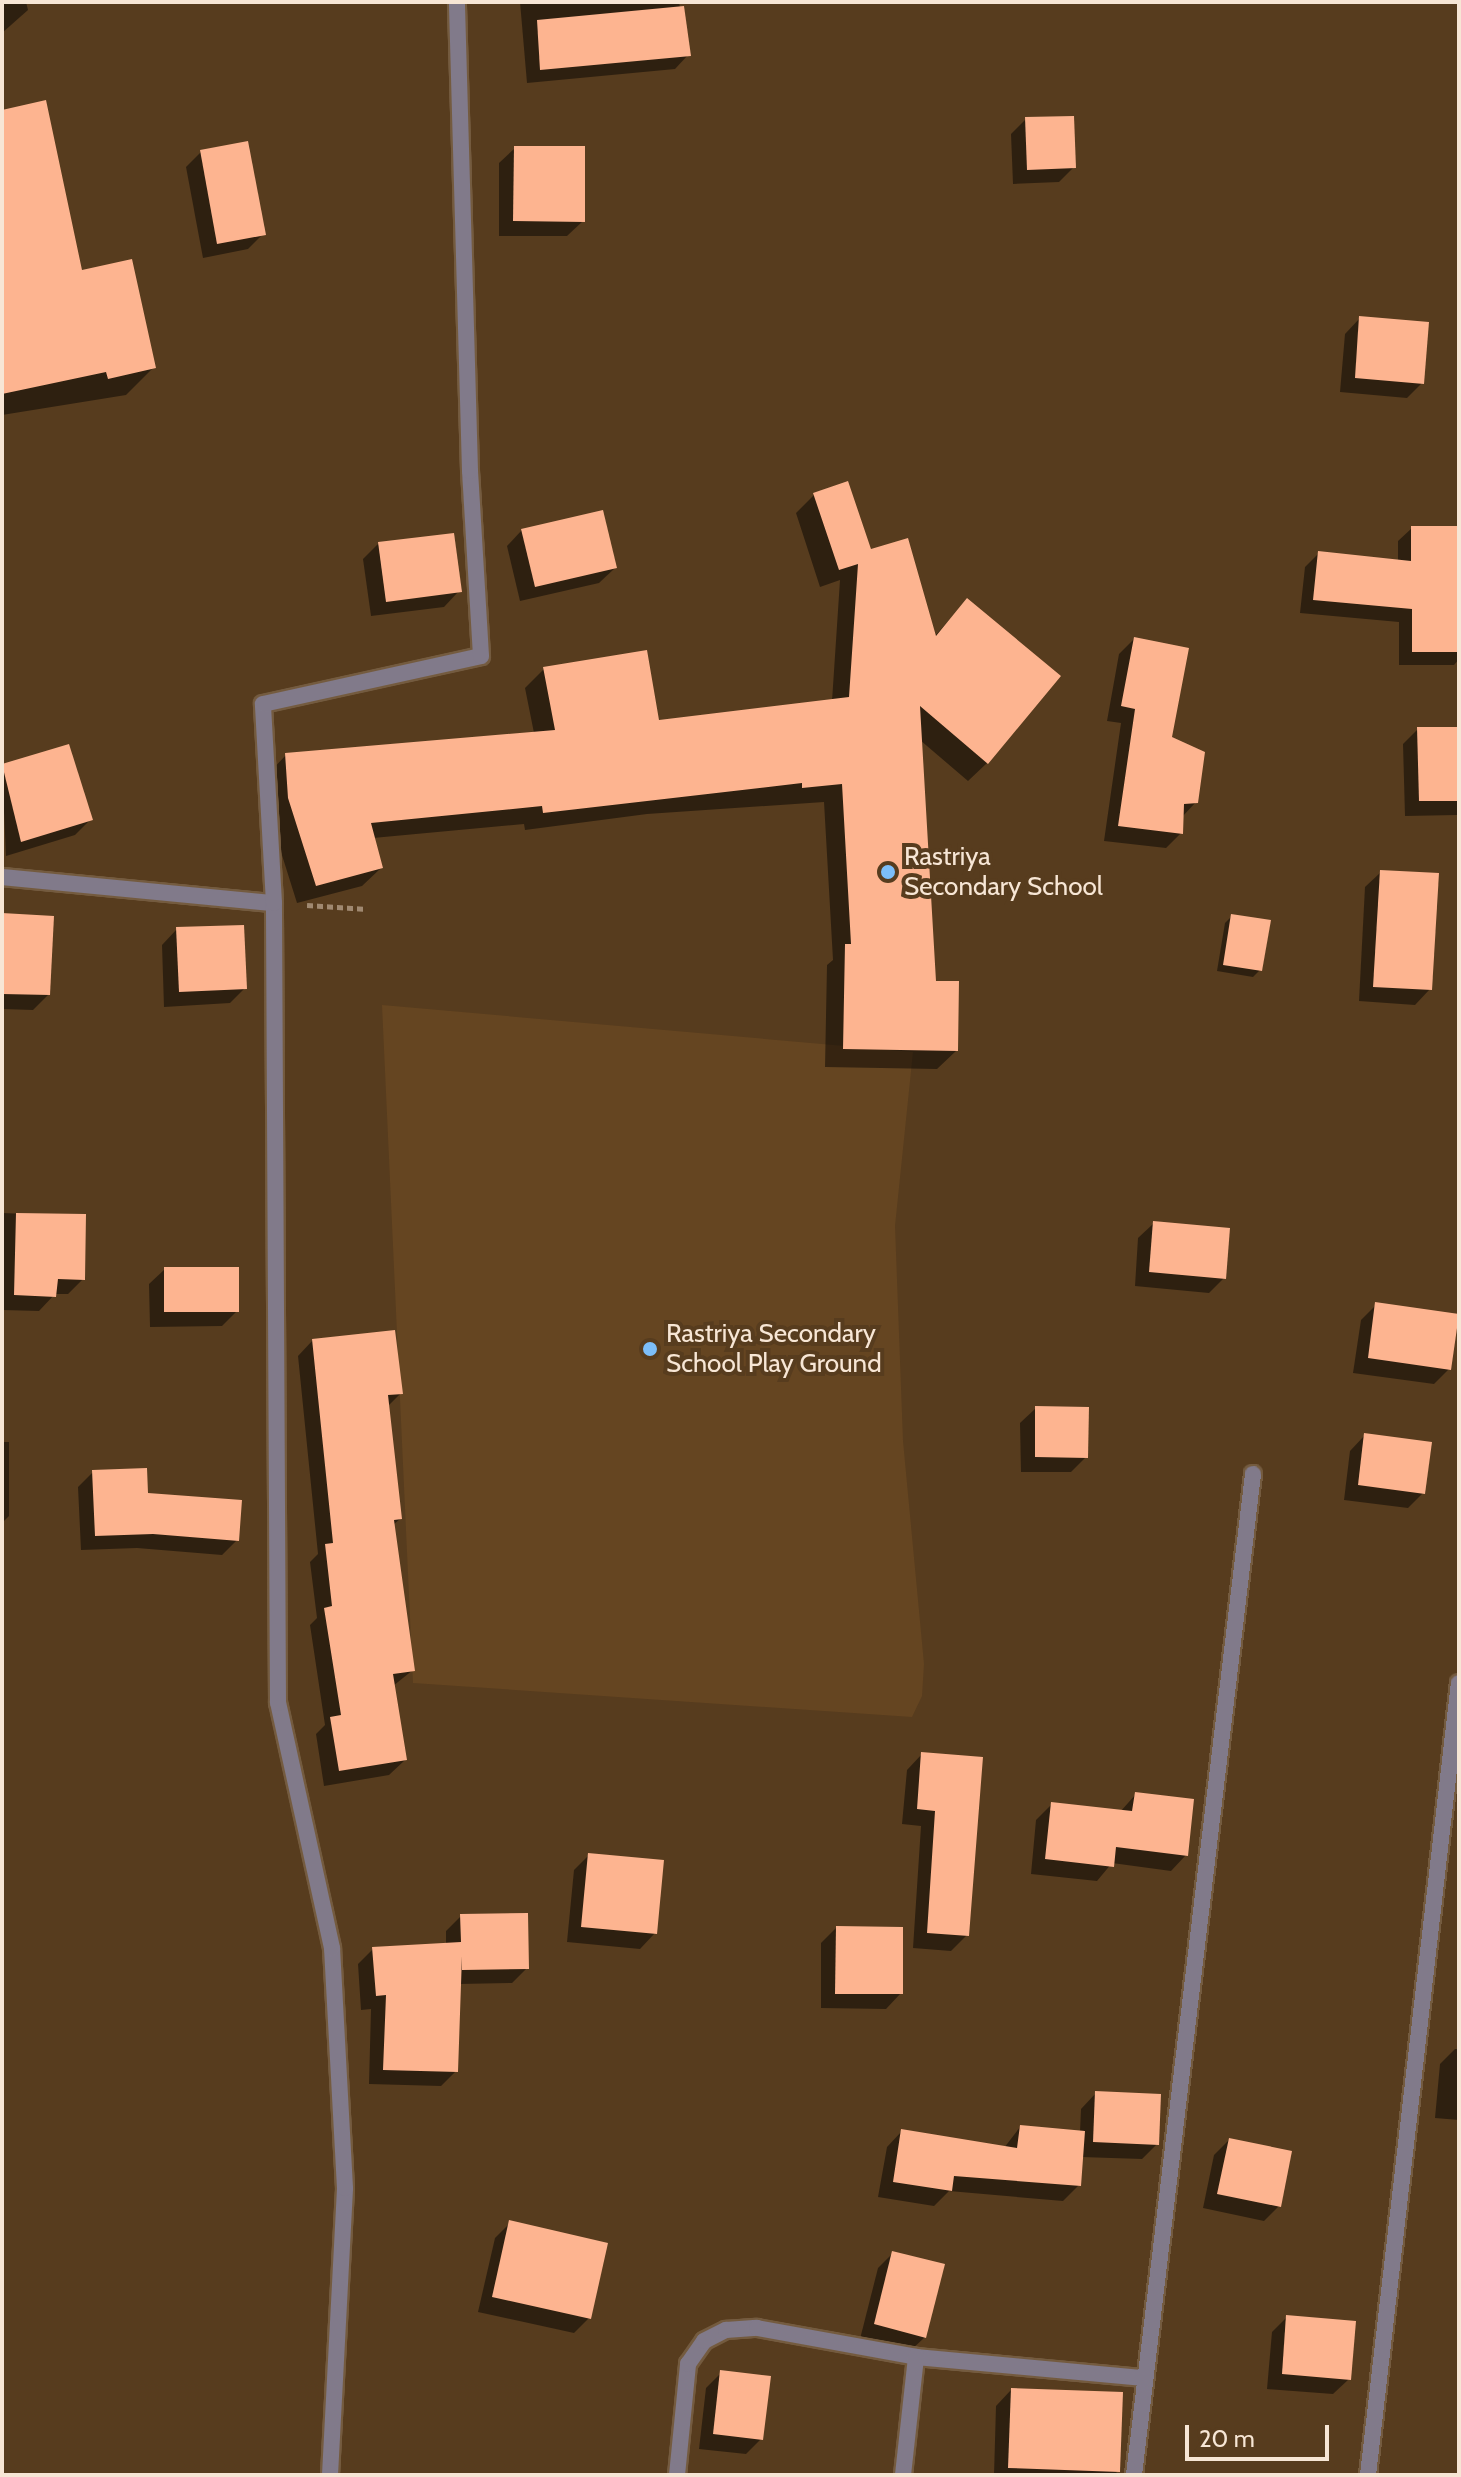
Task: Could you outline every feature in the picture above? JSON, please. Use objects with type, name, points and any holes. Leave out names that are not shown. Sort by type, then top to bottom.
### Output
[{"type":"street","points":[[330,2475],[345,2188],[332,1948],[278,1703],[274,903],[263,704],[481,656],[470,471],[457,2]]},
{"type":"street","points":[[2,877],[274,903]]},
{"type":"street","points":[[1134,2475],[1253,1474]]},
{"type":"street","points":[[1368,2475],[1459,1683]]},
{"type":"street","points":[[677,2475],[688,2364],[704,2341],[726,2330],[757,2328],[916,2357],[1144,2378]]},
{"type":"street","points":[[903,2475],[916,2357]]},
{"type":"path","points":[[274,903],[367,909]]},
{"type":"shaded area","name":"Rastriya Secondary School Play Ground","points":[[382,1005],[913,1052],[895,1226],[903,1441],[924,1664],[922,1696],[912,1717],[413,1683]]},
{"type":"building","points":[[684,6],[691,56],[540,70],[537,20]]},
{"type":"building","points":[[46,100],[82,270],[132,259],[156,368],[108,379],[106,372],[2,394],[2,110]]},
{"type":"building","points":[[1074,116],[1076,168],[1027,170],[1025,117]]},
{"type":"building","points":[[248,141],[266,235],[217,244],[200,150]]},
{"type":"building","points":[[514,146],[585,146],[585,222],[513,221]]},
{"type":"building","points":[[1359,316],[1429,322],[1424,384],[1355,378]]},
{"type":"building","points":[[848,481],[871,549],[908,538],[936,636],[967,598],[1061,676],[988,764],[920,706],[936,981],[959,981],[958,1051],[843,1049],[845,944],[851,944],[842,784],[802,788],[802,783],[543,813],[542,806],[371,823],[383,868],[316,886],[288,798],[285,753],[555,730],[543,667],[647,650],[659,720],[849,697],[858,564],[839,570],[813,493]]},
{"type":"building","points":[[603,510],[617,568],[535,587],[521,529]]},
{"type":"building","points":[[1411,526],[1459,526],[1459,652],[1412,652],[1412,609],[1313,600],[1318,551],[1411,561]]},
{"type":"building","points":[[454,533],[462,592],[386,602],[378,542]]},
{"type":"building","points":[[1134,637],[1189,648],[1172,737],[1205,752],[1198,803],[1184,804],[1183,834],[1118,826],[1135,709],[1121,706]]},
{"type":"building","points":[[1417,727],[1459,727],[1459,801],[1419,801]]},
{"type":"building","points":[[69,744],[93,820],[21,842],[2,764]]},
{"type":"building","points":[[1380,870],[1439,873],[1432,990],[1373,987]]},
{"type":"building","points":[[2,913],[54,916],[50,995],[2,994]]},
{"type":"building","points":[[1231,914],[1271,920],[1262,971],[1223,965]]},
{"type":"building","points":[[244,925],[247,989],[179,992],[176,927]]},
{"type":"building","points":[[16,1213],[86,1214],[85,1280],[58,1279],[56,1297],[14,1295]]},
{"type":"building","points":[[1153,1221],[1230,1228],[1226,1279],[1149,1272]]},
{"type":"building","points":[[164,1267],[239,1267],[239,1312],[164,1312]]},
{"type":"building","points":[[1375,1302],[1459,1314],[1451,1370],[1368,1358]]},
{"type":"building","points":[[395,1330],[403,1394],[388,1395],[402,1519],[394,1520],[415,1671],[393,1674],[407,1760],[339,1771],[330,1717],[341,1715],[324,1608],[332,1606],[325,1544],[333,1543],[312,1339]]},
{"type":"building","points":[[1035,1406],[1089,1407],[1088,1458],[1035,1457]]},
{"type":"building","points":[[1364,1433],[1432,1442],[1425,1494],[1358,1485]]},
{"type":"building","points":[[147,1468],[148,1493],[242,1500],[239,1541],[153,1534],[95,1536],[92,1470]]},
{"type":"building","points":[[921,1752],[983,1757],[969,1936],[927,1933],[935,1811],[917,1809]]},
{"type":"building","points":[[1135,1792],[1194,1799],[1188,1856],[1116,1847],[1114,1867],[1045,1859],[1051,1802],[1132,1811]]},
{"type":"building","points":[[588,1853],[664,1860],[657,1934],[581,1927]]},
{"type":"building","points":[[528,1913],[529,1969],[462,1970],[462,1956],[458,2072],[383,2070],[386,1995],[376,1996],[372,1947],[461,1942],[460,1914]]},
{"type":"building","points":[[836,1926],[903,1927],[903,1994],[835,1994]]},
{"type":"building","points":[[1095,2091],[1161,2094],[1159,2145],[1093,2142]]},
{"type":"building","points":[[1020,2125],[1085,2131],[1081,2186],[954,2176],[952,2191],[893,2182],[901,2129],[1017,2148]]},
{"type":"building","points":[[1229,2138],[1292,2151],[1281,2207],[1217,2194]]},
{"type":"building","points":[[509,2220],[608,2243],[591,2319],[492,2297]]},
{"type":"building","points":[[892,2251],[945,2264],[926,2338],[874,2324]]},
{"type":"building","points":[[1286,2315],[1356,2321],[1351,2380],[1282,2374]]},
{"type":"building","points":[[720,2370],[771,2376],[763,2440],[713,2434]]},
{"type":"building","points":[[1011,2388],[1123,2392],[1120,2472],[1008,2468]]},
{"type":"place","name":"Rastriya Secondary School","points":[[888,872]]},
{"type":"place","name":"Rastriya Secondary School Play Ground","points":[[650,1349]]}]
